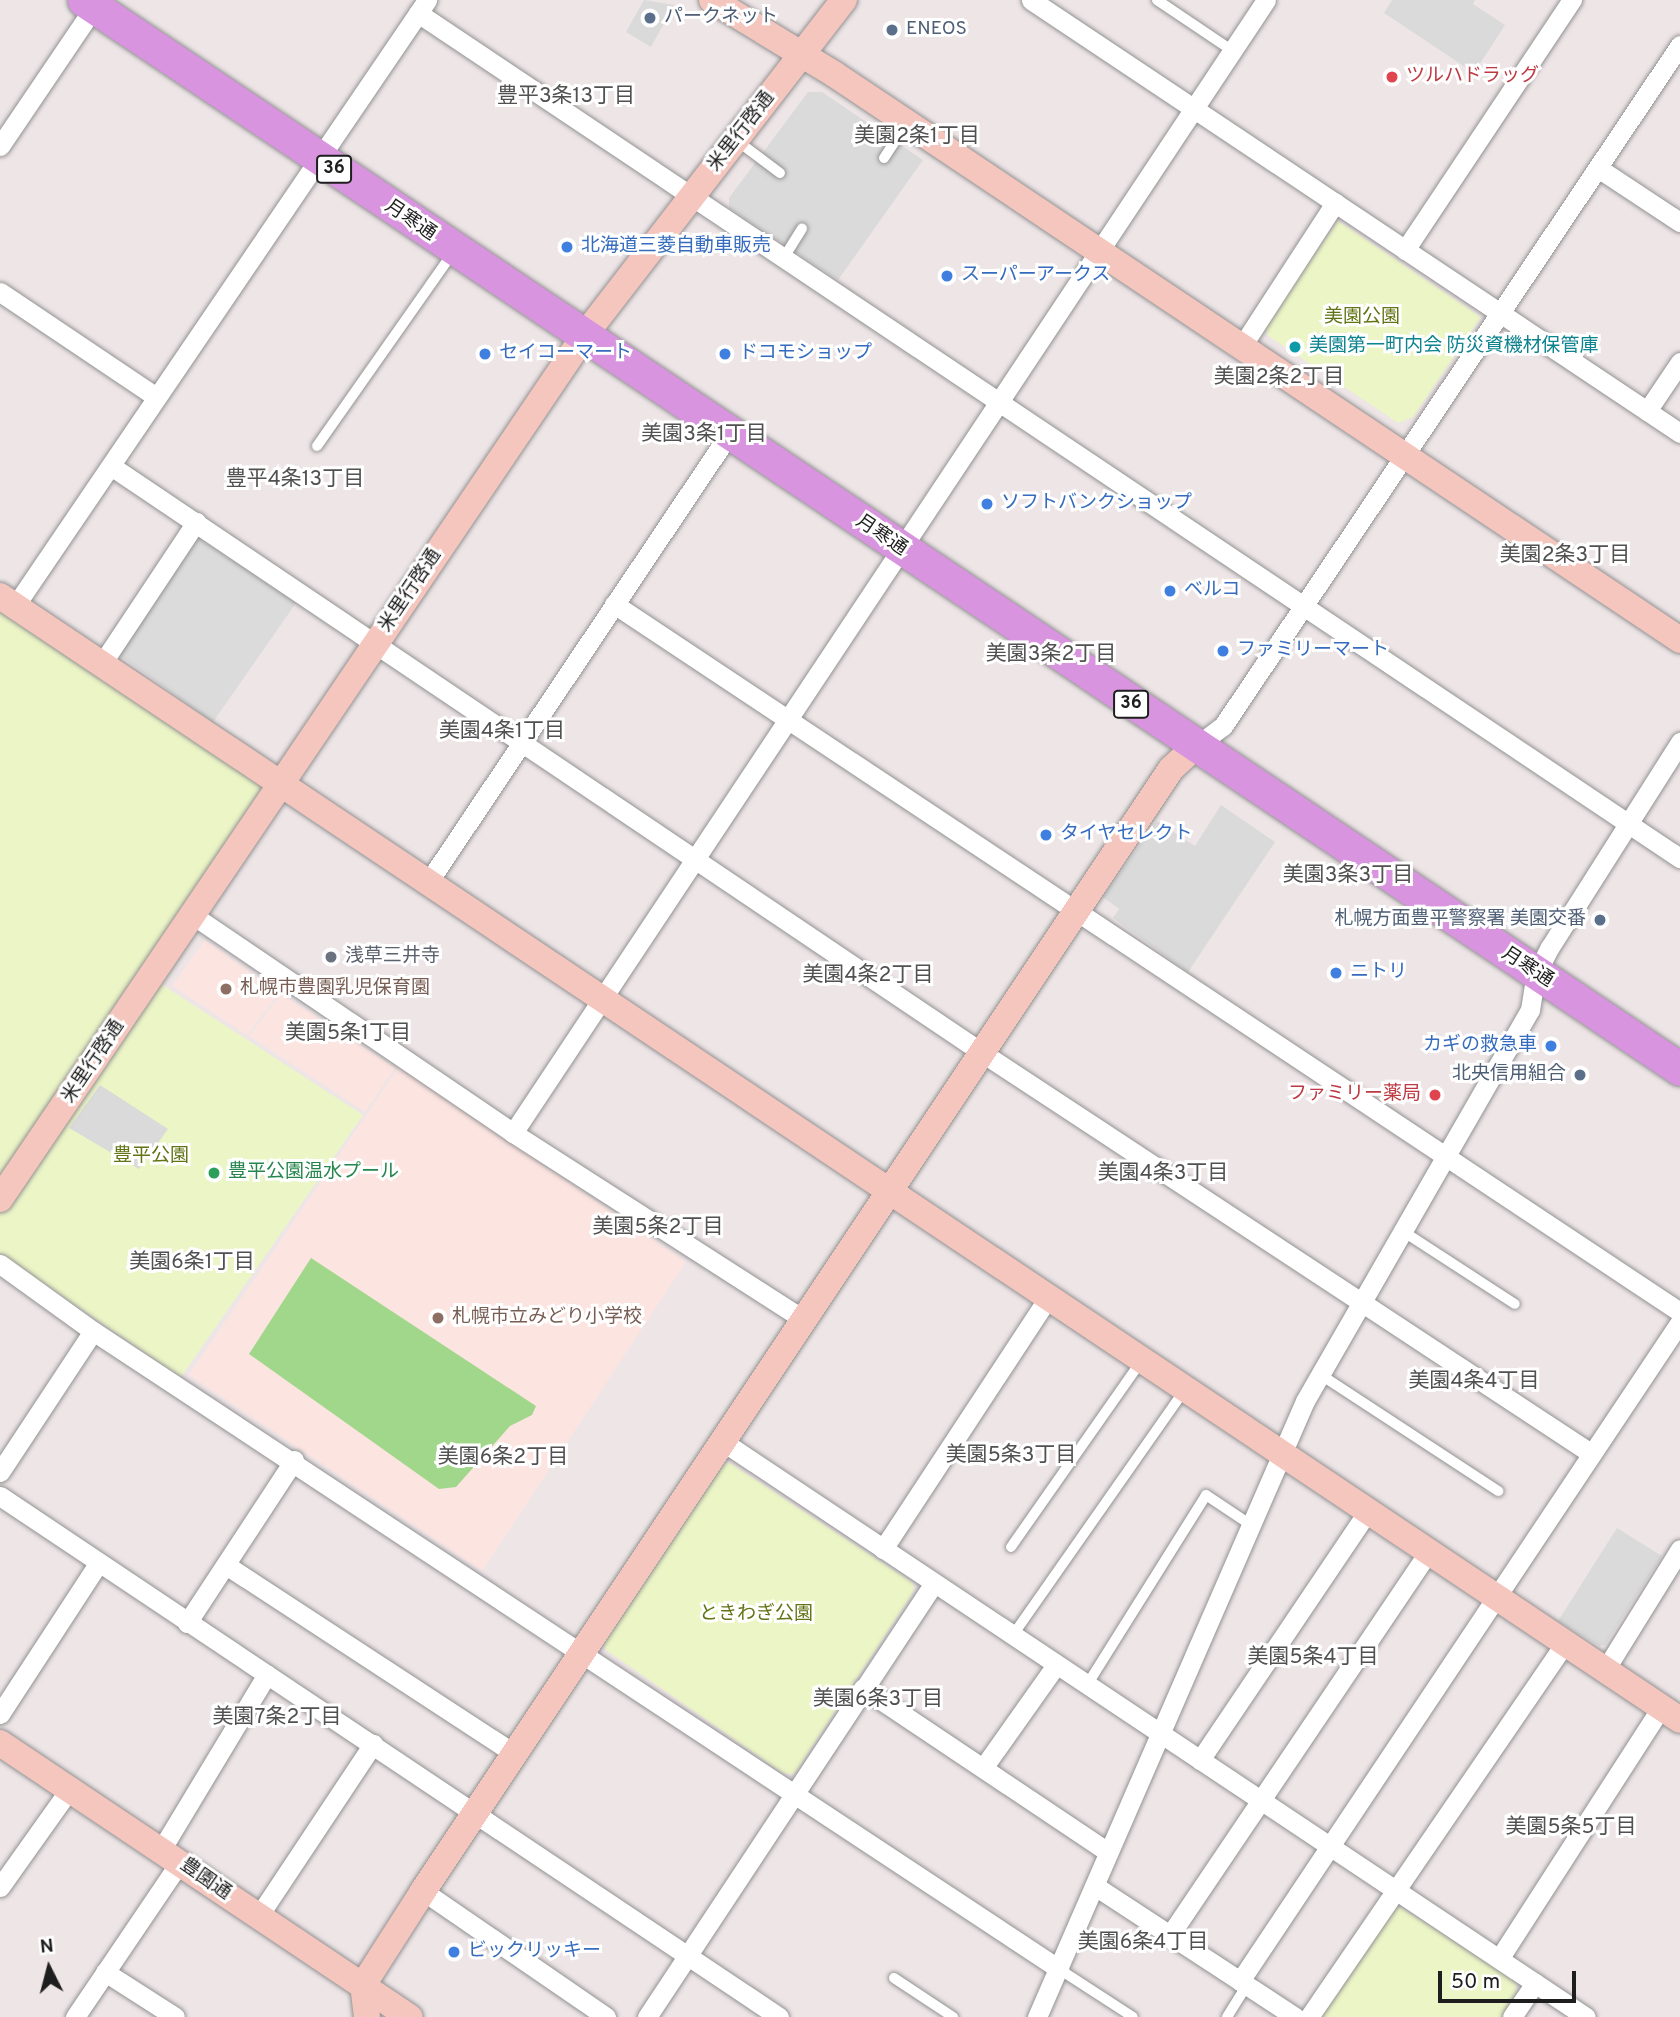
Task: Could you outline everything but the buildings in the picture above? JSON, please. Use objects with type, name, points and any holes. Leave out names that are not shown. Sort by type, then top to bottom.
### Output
[{"type":"highway","name":"月寒通","points":[[89,3],[1195,747],[1680,1069]]},
{"type":"street","points":[[712,0],[907,123],[1680,640]]},
{"type":"street","name":"米里行啓通","points":[[0,1199],[584,336],[844,0]]},
{"type":"street","points":[[1031,0],[1680,433]]},
{"type":"street","points":[[513,1133],[1266,0]]},
{"type":"street","points":[[1405,250],[1572,0]]},
{"type":"street","points":[[0,146],[89,3]]},
{"type":"street","points":[[1499,1959],[1670,1714],[279,786],[8,601],[111,466],[423,7],[691,199],[1680,858]]},
{"type":"street","points":[[367,2017],[363,1985],[981,1052],[1171,769],[1223,726],[1680,45]]},
{"type":"street","points":[[1598,168],[1680,222]]},
{"type":"street","points":[[1242,346],[1335,203]]},
{"type":"street","points":[[0,292],[156,397]]},
{"type":"street","points":[[1647,411],[1680,362]]},
{"type":"street","points":[[427,884],[729,433]]},
{"type":"street","points":[[111,466],[696,856],[981,1052],[1592,1454]]},
{"type":"street","points":[[102,665],[196,522]]},
{"type":"street","points":[[614,604],[788,716],[1446,1159],[1680,1312]]},
{"type":"street","points":[[1037,2017],[1281,1455],[1321,1375],[1530,1010],[1536,974],[1680,742]]},
{"type":"street","points":[[194,916],[513,1133],[804,1320]]},
{"type":"street","points":[[0,1264],[93,1331],[294,1460],[1059,1969]]},
{"type":"street","points":[[883,1549],[1048,1298]]},
{"type":"street","points":[[1244,1983],[1330,1846],[1680,1322]]},
{"type":"street","points":[[0,1472],[93,1331]]},
{"type":"street","points":[[722,1441],[1586,2017]]},
{"type":"street","points":[[187,1623],[294,1460]]},
{"type":"street","points":[[0,1496],[779,2017]]},
{"type":"street","points":[[1200,1760],[1368,1511]]},
{"type":"street","points":[[1605,1670],[1674,1573],[1680,1549]]},
{"type":"street","points":[[1170,1935],[1428,1552]]},
{"type":"street","points":[[0,1714],[99,1562]]},
{"type":"street","points":[[226,1565],[516,1755]]},
{"type":"street","points":[[647,2017],[934,1583]]},
{"type":"street","points":[[1309,2017],[1565,1643]]},
{"type":"street","points":[[982,1768],[1056,1664]]},
{"type":"street","points":[[75,2017],[105,1972],[170,1856],[267,1674]]},
{"type":"street","points":[[863,1688],[1108,1852]]},
{"type":"street","name":"豊園通","points":[[0,1743],[410,2017]]},
{"type":"street","points":[[258,1917],[373,1744]]},
{"type":"street","points":[[0,1887],[69,1790]]},
{"type":"street","points":[[1095,1886],[1295,2017]]},
{"type":"street","points":[[423,1891],[606,2017]]},
{"type":"street","points":[[105,1972],[175,2017]]},
{"type":"street","points":[[1512,2017],[1535,1983]]},
{"type":"lane","points":[[1157,0],[1233,51]]},
{"type":"lane","points":[[884,158],[907,123]]},
{"type":"lane","points":[[736,140],[780,173]]},
{"type":"lane","points":[[783,260],[802,228]]},
{"type":"lane","points":[[317,446],[455,251]]},
{"type":"lane","points":[[1404,1232],[1515,1304]]},
{"type":"lane","points":[[1011,1547],[1141,1360]]},
{"type":"lane","points":[[1321,1375],[1498,1491]]},
{"type":"lane","points":[[1013,1635],[1185,1390]]},
{"type":"lane","points":[[1087,1685],[1206,1495],[1251,1525]]},
{"type":"lane","points":[[1059,1969],[1133,2017]]},
{"type":"lane","points":[[894,1978],[953,2017]]},
{"type":"lane","points":[[1227,2017],[1244,1983]]},
{"type":"shaded area","name":"パークネット","points":[[644,0],[674,5],[651,47],[626,32]]},
{"type":"shaded area","points":[[1392,0],[1475,0],[1473,4],[1505,25],[1474,73],[1384,13]]},
{"type":"shaded area","points":[[808,92],[822,92],[923,160],[838,280],[729,208],[729,198]]},
{"type":"shaded area","points":[[197,537],[296,603],[213,722],[118,654]]},
{"type":"shaded area","points":[[1221,805],[1275,842],[1188,972],[1113,918],[1119,909],[1103,897],[1157,821],[1195,846]]},
{"type":"shaded area","name":"札幌市豊園乳児保育園","points":[[205,940],[279,993],[247,1035],[172,986]]},
{"type":"shaded area","points":[[281,994],[395,1068],[365,1112],[249,1036]]},
{"type":"shaded area","name":"札幌市立みどり小学校","points":[[399,1067],[686,1262],[482,1571],[189,1375]]},
{"type":"shaded area","points":[[100,1085],[168,1129],[139,1169],[69,1128]]},
{"type":"shaded area","points":[[1617,1528],[1662,1556],[1605,1645],[1599,1646],[1558,1621]]},
{"type":"green space","name":"美園公園","points":[[1338,221],[1481,317],[1413,417],[1398,423],[1267,335],[1265,324]]},
{"type":"green space","name":"豊平公園","points":[[0,605],[266,787],[144,973],[363,1115],[181,1377],[0,1254]]},
{"type":"green space","points":[[311,1258],[536,1406],[532,1415],[510,1426],[456,1487],[439,1489],[249,1354]]},
{"type":"green space","name":"ときわぎ公園","points":[[728,1462],[913,1583],[914,1591],[794,1774],[783,1773],[606,1650],[602,1641],[712,1471]]},
{"type":"green space","points":[[1400,1907],[1515,1980],[1517,1995],[1501,2017],[1319,2017],[1390,1908]]},
{"type":"place","name":"パークネット","points":[[650,18]]},
{"type":"place","name":"ENEOS","points":[[892,30]]},
{"type":"place","name":"ツルハドラッグ","points":[[1392,77]]},
{"type":"place","name":"北海道三菱自動車販売","points":[[567,247]]},
{"type":"place","name":"スーパーアークス","points":[[947,276]]},
{"type":"place","name":"美園第一町内会 防災資機材保管庫","points":[[1295,347]]},
{"type":"place","name":"セイコーマート","points":[[485,354]]},
{"type":"place","name":"ドコモショップ","points":[[725,354]]},
{"type":"place","name":"ソフトバンクショップ","points":[[987,504]]},
{"type":"place","name":"ベルコ","points":[[1170,591]]},
{"type":"place","name":"ファミリーマート","points":[[1223,651]]},
{"type":"place","name":"タイヤセレクト","points":[[1046,835]]},
{"type":"place","name":"札幌方面豊平警察署 美園交番","points":[[1600,920]]},
{"type":"place","name":"浅草三井寺","points":[[331,957]]},
{"type":"place","name":"ニトリ","points":[[1336,973]]},
{"type":"place","name":"札幌市豊園乳児保育園","points":[[226,989]]},
{"type":"place","name":"カギの救急車","points":[[1551,1046]]},
{"type":"place","name":"北央信用組合","points":[[1580,1075]]},
{"type":"place","name":"ファミリー薬局","points":[[1435,1095]]},
{"type":"place","name":"豊平公園温水プール","points":[[214,1173]]},
{"type":"place","name":"札幌市立みどり小学校","points":[[438,1318]]},
{"type":"place","name":"ビックリッキー","points":[[454,1952]]},
{"type":"district","name":"豊平3条13丁目","points":[[566,97]]},
{"type":"district","name":"美園2条1丁目","points":[[917,137]]},
{"type":"district","name":"美園2条2丁目","points":[[1279,378]]},
{"type":"district","name":"美園3条1丁目","points":[[704,435]]},
{"type":"district","name":"豊平4条13丁目","points":[[295,480]]},
{"type":"district","name":"美園2条3丁目","points":[[1565,556]]},
{"type":"district","name":"美園3条2丁目","points":[[1051,655]]},
{"type":"district","name":"美園4条1丁目","points":[[502,732]]},
{"type":"district","name":"美園3条3丁目","points":[[1348,876]]},
{"type":"district","name":"美園4条2丁目","points":[[868,976]]},
{"type":"district","name":"美園5条1丁目","points":[[348,1034]]},
{"type":"district","name":"美園4条3丁目","points":[[1163,1174]]},
{"type":"district","name":"美園5条2丁目","points":[[658,1228]]},
{"type":"district","name":"美園6条1丁目","points":[[192,1263]]},
{"type":"district","name":"美園4条4丁目","points":[[1474,1382]]},
{"type":"district","name":"美園5条3丁目","points":[[1011,1456]]},
{"type":"district","name":"美園6条2丁目","points":[[503,1458]]},
{"type":"district","name":"美園5条4丁目","points":[[1313,1658]]},
{"type":"district","name":"美園6条3丁目","points":[[878,1700]]},
{"type":"district","name":"美園7条2丁目","points":[[277,1718]]},
{"type":"district","name":"美園5条5丁目","points":[[1571,1828]]},
{"type":"district","name":"美園6条4丁目","points":[[1143,1943]]}]
